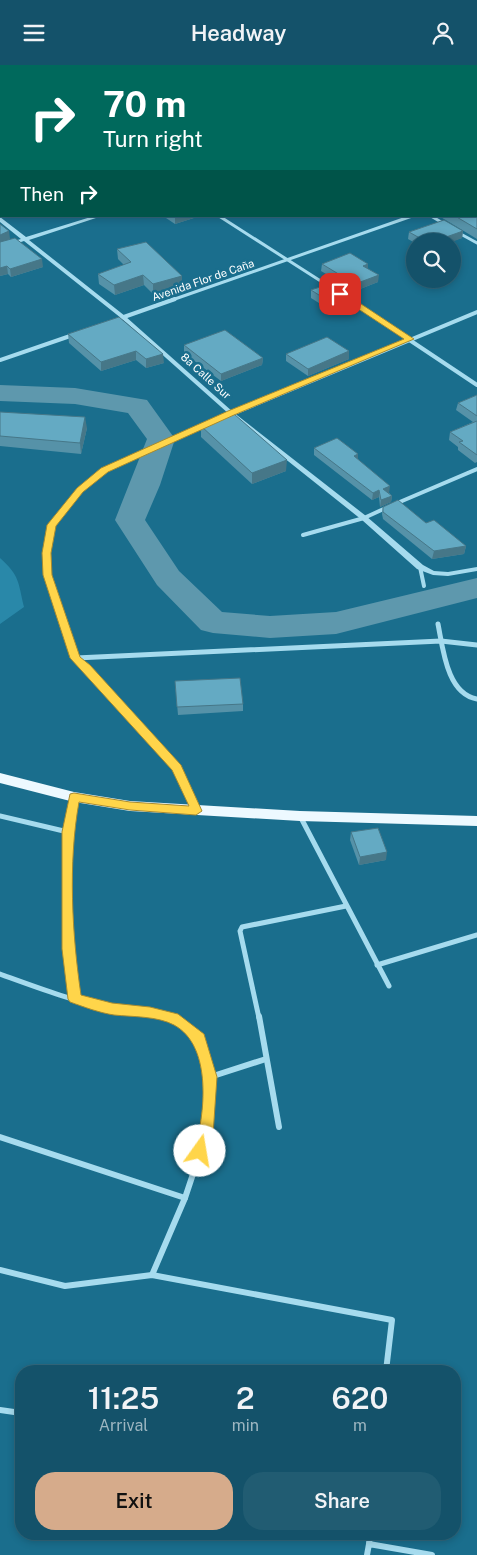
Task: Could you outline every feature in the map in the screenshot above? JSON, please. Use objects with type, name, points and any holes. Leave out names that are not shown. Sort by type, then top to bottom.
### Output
[{"type":"main road","points":[[0,778],[74,797],[130,806],[196,811],[477,821]]},
{"type":"street","points":[[0,247],[97,217]]},
{"type":"street","points":[[221,217],[332,288]]},
{"type":"street","name":"Avenida Flor de Caña","points":[[114,320],[409,217]]},
{"type":"street","points":[[433,217],[477,243]]},
{"type":"street","name":"8a Calle Sur","points":[[0,219],[123,317],[231,413],[364,518],[420,567]]},
{"type":"street","points":[[340,294],[477,385]]},
{"type":"street","points":[[196,811],[177,768],[76,658],[47,575],[47,553],[52,525],[80,490],[104,470],[231,413],[477,311]]},
{"type":"street","points":[[0,360],[79,332]]},
{"type":"street","points":[[303,535],[364,518],[477,469]]},
{"type":"street","points":[[420,567],[433,573],[448,574],[477,569]]},
{"type":"street","points":[[420,567],[424,586]]},
{"type":"street","points":[[438,624],[441,641],[457,689],[467,697],[477,699]]},
{"type":"street","points":[[76,658],[441,641],[477,645]]},
{"type":"street","points":[[74,797],[68,832],[68,949],[75,999]]},
{"type":"street","points":[[300,815],[389,986]]},
{"type":"street","points":[[0,816],[68,832]]},
{"type":"street","points":[[279,1127],[257,1006],[240,931],[242,927],[346,906]]},
{"type":"street","points":[[377,965],[477,935]]},
{"type":"street","points":[[0,974],[112,1009],[150,1013],[178,1020],[199,1038],[210,1077],[206,1135],[185,1198],[152,1275]]},
{"type":"street","points":[[210,1077],[266,1059]]},
{"type":"street","points":[[0,1137],[185,1198]]},
{"type":"street","points":[[0,1270],[65,1286],[152,1275],[392,1320],[387,1365]]},
{"type":"street","points":[[0,1410],[15,1412]]},
{"type":"street","points":[[367,1555],[369,1540]]},
{"type":"street","points":[[369,1543],[432,1555]]},
{"type":"shaded area","points":[[0,558],[15,575],[24,607],[0,624]]},
{"type":"building","points":[[457,217],[477,217],[477,229]]},
{"type":"building","points":[[444,220],[463,231],[457,233],[409,232]]},
{"type":"building","points":[[0,224],[9,231],[0,235]]},
{"type":"building","points":[[15,238],[42,259],[10,269],[7,266],[0,268],[0,242]]},
{"type":"building","points":[[146,242],[182,276],[153,284],[143,275],[114,285],[98,274],[131,262],[117,249]]},
{"type":"building","points":[[350,253],[368,264],[363,266],[379,275],[355,284],[322,264]]},
{"type":"building","points":[[329,284],[347,296],[330,302],[311,290]]},
{"type":"building","points":[[119,317],[163,354],[146,359],[136,351],[101,362],[68,334]]},
{"type":"building","points":[[225,330],[263,358],[221,374],[184,345]]},
{"type":"building","points":[[327,337],[349,351],[308,369],[286,354]]},
{"type":"building","points":[[477,395],[477,416],[458,403]]},
{"type":"building","points":[[0,412],[85,417],[80,443],[0,436]]},
{"type":"building","points":[[234,414],[287,460],[252,473],[201,426]]},
{"type":"building","points":[[477,421],[477,455],[459,442],[463,441],[450,432]]},
{"type":"building","points":[[337,438],[358,454],[354,456],[390,486],[383,489],[392,496],[381,500],[379,490],[373,493],[314,448]]},
{"type":"building","points":[[398,500],[426,523],[434,520],[466,546],[434,551],[383,512],[383,507]]},
{"type":"building","points":[[240,678],[243,704],[177,707],[175,681]]},
{"type":"building","points":[[378,828],[387,852],[360,857],[351,832]]},
{"type":"waterway","points":[[0,393],[75,396],[137,406],[161,439],[130,520],[168,578],[213,622],[270,627],[336,623],[477,588]]},
{"type":"route","points":[[200,1151],[206,1135],[210,1077],[199,1038],[178,1020],[150,1013],[112,1009],[75,999],[68,949],[68,832],[74,797],[130,806],[196,811],[177,768],[76,658],[47,575],[47,553],[52,525],[80,490],[104,470],[231,413],[410,339],[340,294]]}]
